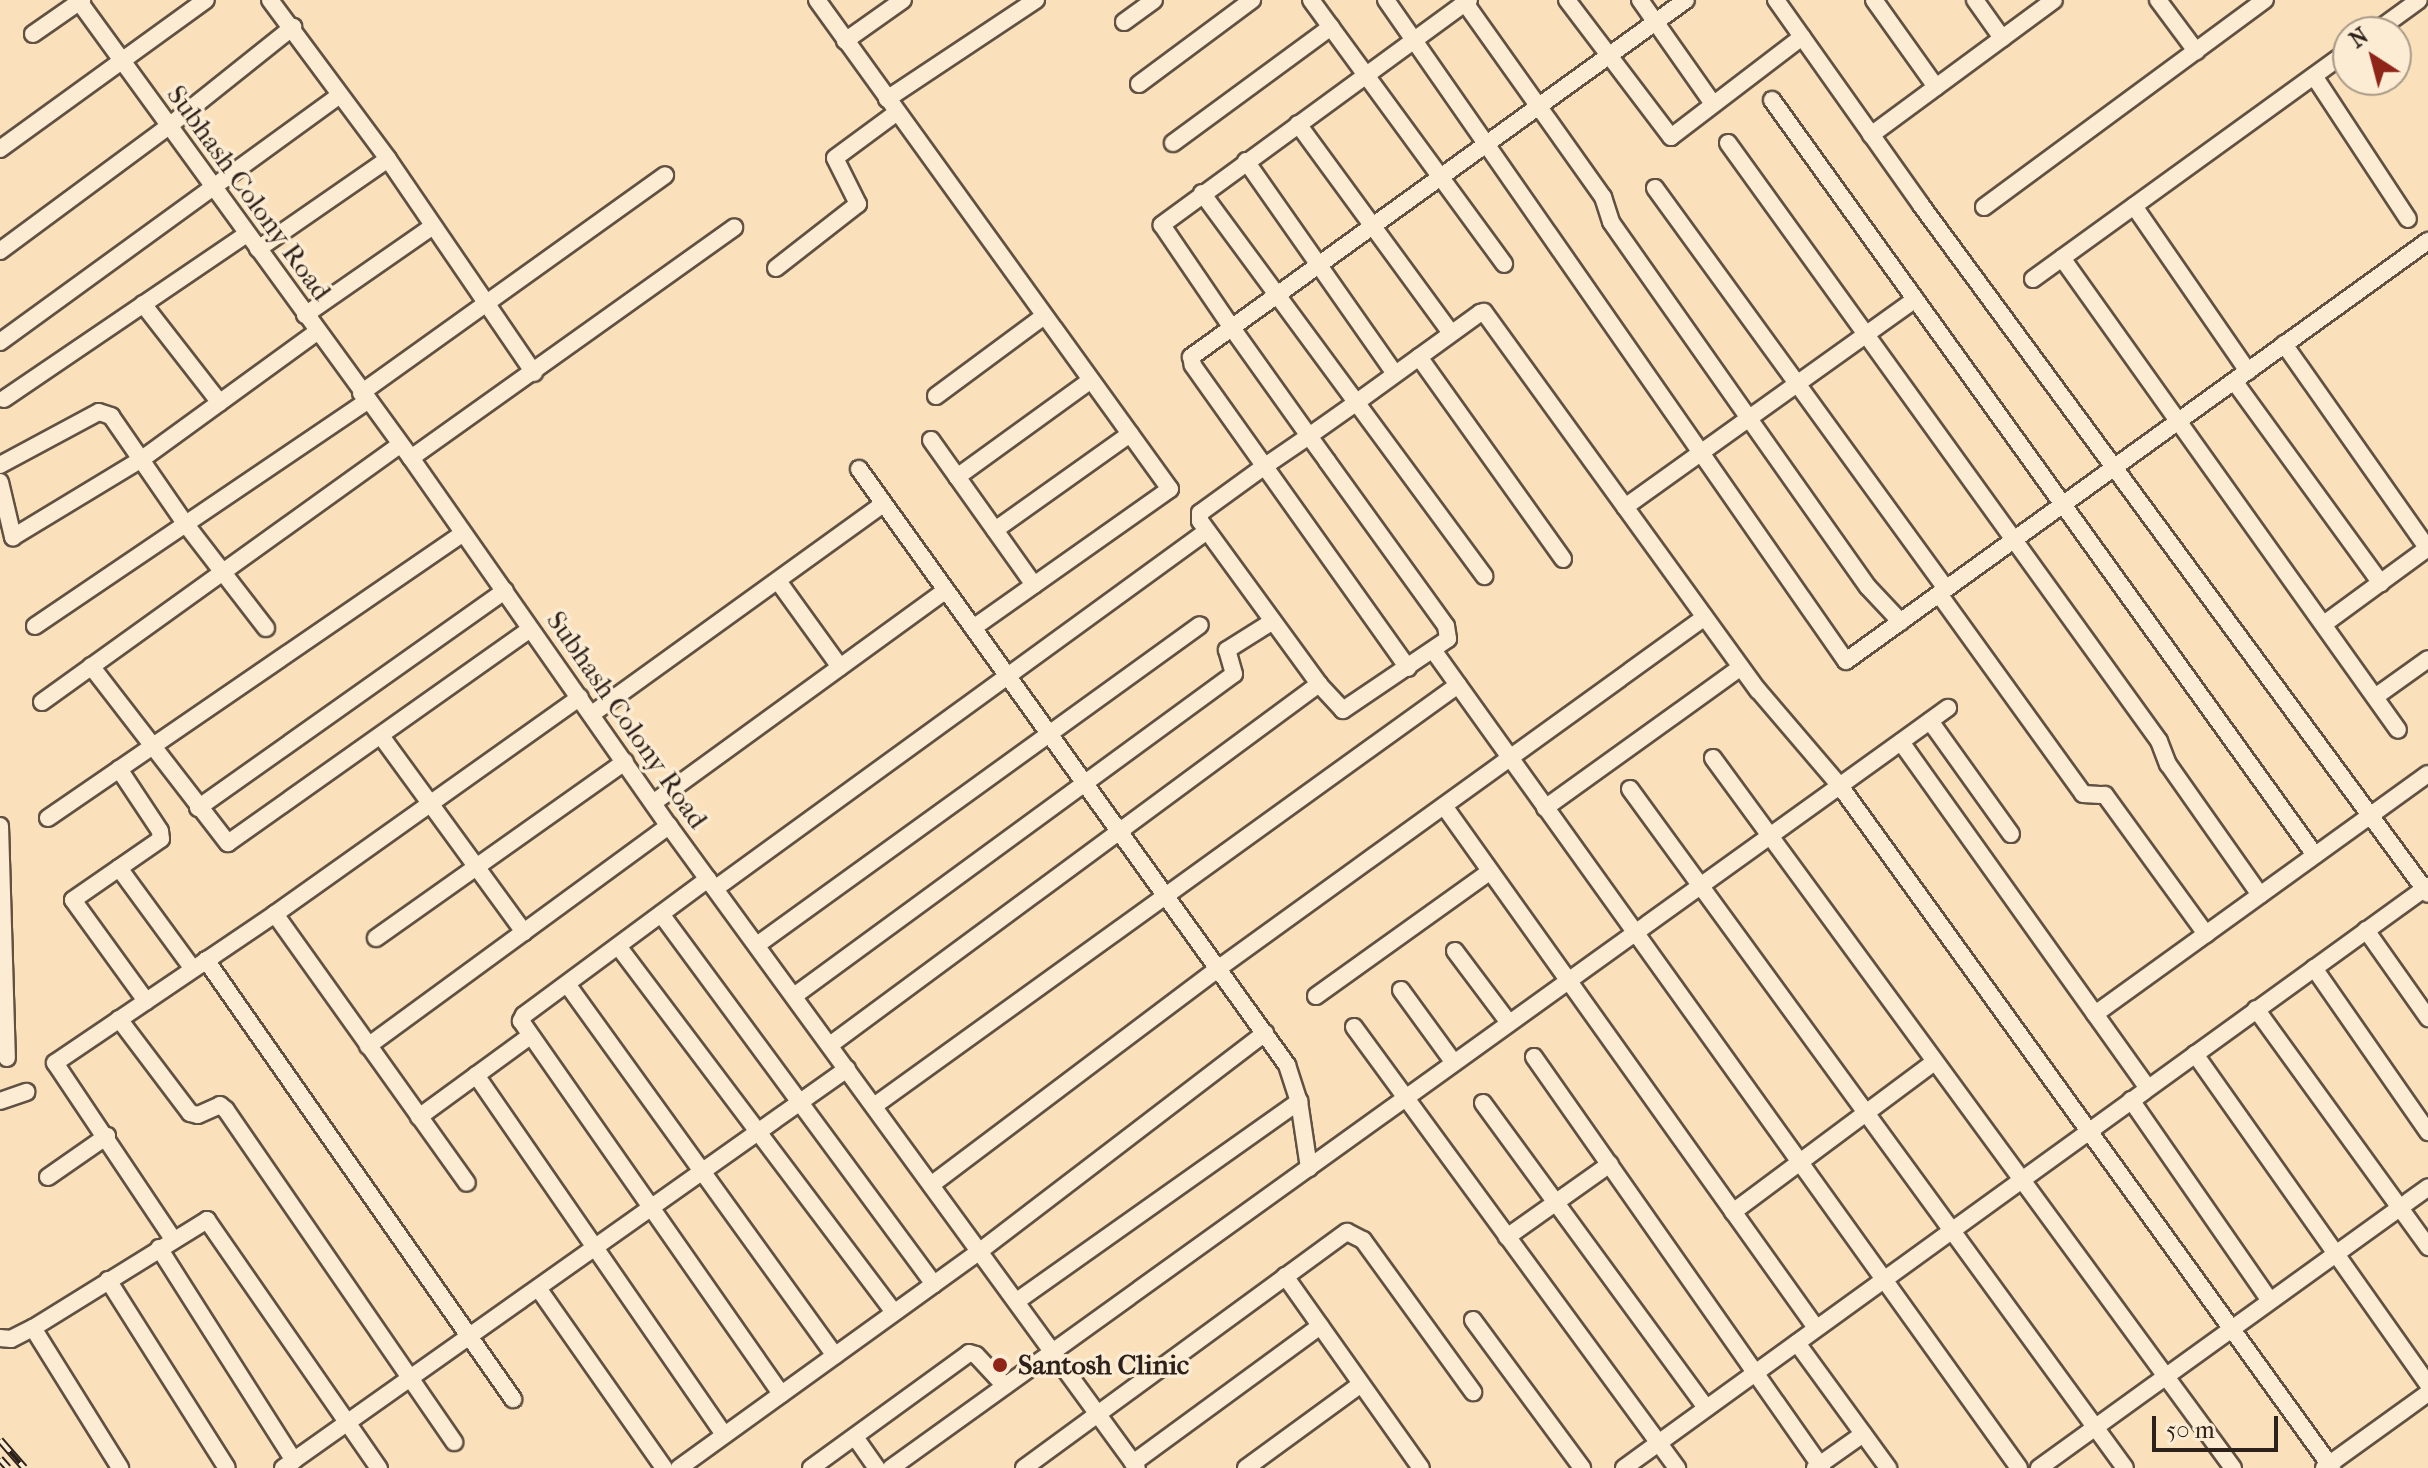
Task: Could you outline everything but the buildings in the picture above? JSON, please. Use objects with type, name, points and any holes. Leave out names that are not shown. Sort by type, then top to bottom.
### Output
[{"type":"street","points":[[0,149],[206,0]]},
{"type":"street","points":[[270,0],[388,159],[534,373]]},
{"type":"street","points":[[817,0],[1170,489],[973,628]]},
{"type":"street","points":[[845,41],[903,0]]},
{"type":"street","points":[[776,268],[858,204],[835,158],[892,106],[1036,0]]},
{"type":"street","points":[[1124,22],[1154,0]]},
{"type":"street","points":[[1139,84],[1252,0]]},
{"type":"street","points":[[1311,0],[1504,264]]},
{"type":"street","points":[[1386,0],[1846,661],[2428,241]]},
{"type":"street","points":[[1567,0],[1671,137],[1802,37]]},
{"type":"street","points":[[1640,0],[1713,104]]},
{"type":"street","points":[[1408,668],[1191,362],[1194,353],[1686,0]]},
{"type":"street","points":[[1624,1468],[2256,1009],[2427,890],[1871,135],[1776,0]]},
{"type":"street","points":[[1874,0],[1936,87]]},
{"type":"street","points":[[1975,0],[2002,38]]},
{"type":"street","points":[[1871,135],[2054,0]]},
{"type":"street","points":[[2158,0],[2196,51]]},
{"type":"street","points":[[2398,16],[2420,0],[2428,10]]},
{"type":"street","points":[[33,34],[80,1]]},
{"type":"street","name":"Subhash Colony Road","points":[[80,1],[411,458],[669,826],[1135,1465]]},
{"type":"street","points":[[1901,622],[1868,587],[1611,222],[1603,197],[1466,1],[1165,221],[1163,230],[1309,436],[1450,631],[1448,639],[1343,710],[1319,684],[1207,531],[1200,521],[1200,513],[1265,466],[1309,436],[1357,402],[1451,333],[1480,313],[1487,315],[1741,667],[1840,786],[2037,1056],[2087,1132],[2328,1467],[2428,1393]]},
{"type":"street","points":[[1984,207],[2261,1]]},
{"type":"street","points":[[0,251],[169,126],[293,27]]},
{"type":"street","points":[[1173,143],[1331,27]]},
{"type":"street","points":[[2033,279],[2332,63]]},
{"type":"street","points":[[2314,76],[2408,219]]},
{"type":"street","points":[[0,342],[340,95]]},
{"type":"street","points":[[1772,100],[2315,855]]},
{"type":"street","points":[[1298,124],[1375,225],[1451,333]]},
{"type":"street","points":[[1728,143],[2159,741],[2168,764],[2260,895]]},
{"type":"street","points":[[258,249],[388,159]]},
{"type":"street","points":[[1246,161],[1395,374]]},
{"type":"street","points":[[35,626],[364,397],[486,303],[665,175]]},
{"type":"street","points":[[1655,188],[1799,385],[2083,794],[2105,795],[2206,934]]},
{"type":"street","points":[[1202,193],[1484,576]]},
{"type":"street","points":[[2134,206],[2241,376],[2381,583]]},
{"type":"street","points":[[305,315],[433,226]]},
{"type":"street","points":[[411,458],[534,373],[678,264],[734,228]]},
{"type":"street","points":[[4,399],[247,234]]},
{"type":"street","points":[[2062,258],[2398,730]]},
{"type":"street","points":[[1625,507],[1702,455],[1915,299]]},
{"type":"street","points":[[143,304],[220,403]]},
{"type":"street","points":[[936,396],[1044,316]]},
{"type":"street","points":[[0,482],[13,537],[142,459],[317,332]]},
{"type":"street","points":[[2284,344],[2428,548],[2324,624]]},
{"type":"street","points":[[1419,357],[1563,559]]},
{"type":"street","points":[[957,477],[1091,380]]},
{"type":"street","points":[[0,465],[99,412],[111,416],[184,522],[225,570],[266,628]]},
{"type":"street","points":[[995,530],[1130,434]]},
{"type":"street","points":[[931,440],[1034,585]]},
{"type":"street","points":[[42,702],[399,445]]},
{"type":"street","points":[[859,469],[1287,1065],[1299,1101],[1309,1168]]},
{"type":"street","points":[[592,714],[883,504]]},
{"type":"street","points":[[781,1394],[530,1036],[522,1018],[661,914],[712,884],[1207,531]]},
{"type":"street","points":[[48,818],[462,534]]},
{"type":"street","points":[[778,581],[840,667]]},
{"type":"street","points":[[653,803],[946,590]]},
{"type":"street","points":[[198,808],[505,591]]},
{"type":"street","points":[[931,1185],[1219,968],[1705,617]]},
{"type":"street","points":[[794,996],[1086,786],[1234,674],[1227,650],[1273,621]]},
{"type":"street","points":[[757,945],[1200,625]]},
{"type":"street","points":[[91,666],[155,745],[221,839],[233,842],[530,629]]},
{"type":"street","points":[[1433,650],[2019,1468]]},
{"type":"street","points":[[2375,697],[2428,659]]},
{"type":"street","points":[[1545,808],[1741,667]]},
{"type":"street","points":[[830,1045],[1319,684]]},
{"type":"street","points":[[874,1106],[1458,685]]},
{"type":"street","points":[[173,1239],[107,1136],[55,1063],[275,914],[580,697]]},
{"type":"street","points":[[891,1468],[1948,708]]},
{"type":"street","points":[[1930,721],[2011,834]]},
{"type":"street","points":[[381,736],[524,932]]},
{"type":"street","points":[[1901,742],[2148,1088]]},
{"type":"street","points":[[1713,758],[1934,1062],[2024,1178],[2233,1468]]},
{"type":"street","points":[[376,938],[625,762]]},
{"type":"street","points":[[119,769],[161,835],[158,842],[76,896],[74,905],[146,1001]]},
{"type":"street","points":[[2095,1014],[2428,774]]},
{"type":"street","points":[[1630,789],[2125,1468]]},
{"type":"street","points":[[1444,806],[1816,1328]]},
{"type":"street","points":[[0,826],[7,1058]]},
{"type":"street","points":[[368,1046],[669,826]]},
{"type":"street","points":[[119,868],[200,965],[471,1335],[513,1399]]},
{"type":"street","points":[[1316,996],[1489,872]]},
{"type":"street","points":[[275,914],[467,1183]]},
{"type":"street","points":[[661,914],[934,1284]]},
{"type":"street","points":[[2366,930],[2428,1018]]},
{"type":"street","points":[[618,946],[894,1312]]},
{"type":"street","points":[[1455,951],[1509,1023]]},
{"type":"street","points":[[2314,968],[2428,1132]]},
{"type":"street","points":[[567,984],[835,1355]]},
{"type":"street","points":[[1401,990],[1454,1063]]},
{"type":"street","points":[[2256,1009],[2428,1247]]},
{"type":"street","points":[[119,1019],[190,1113],[198,1115],[220,1105],[226,1110],[454,1442]]},
{"type":"street","points":[[1354,1027],[1677,1468]]},
{"type":"street","points":[[679,1468],[980,1251],[1265,1033]]},
{"type":"street","points":[[419,1117],[530,1036]]},
{"type":"street","points":[[2195,1054],[2338,1252],[2428,1384]]},
{"type":"street","points":[[1534,1057],[1756,1372],[1819,1467],[1863,1434]]},
{"type":"street","points":[[1733,1212],[1869,1114],[1934,1062]]},
{"type":"street","points":[[159,1248],[289,1464],[847,1069]]},
{"type":"street","points":[[476,1075],[724,1435]]},
{"type":"street","points":[[0,1101],[26,1092]]},
{"type":"street","points":[[2131,1100],[2270,1301]]},
{"type":"street","points":[[1017,1301],[1299,1101]]},
{"type":"street","points":[[1483,1103],[1706,1408]]},
{"type":"street","points":[[48,1177],[107,1136]]},
{"type":"street","points":[[1507,1237],[1610,1164]]},
{"type":"street","points":[[2039,1468],[2428,1187]]},
{"type":"street","points":[[0,1338],[11,1339],[33,1328],[204,1220],[210,1222],[350,1421],[379,1468]]},
{"type":"street","points":[[1024,1468],[1347,1232],[1356,1234],[1473,1392]]},
{"type":"street","points":[[1285,1276],[1421,1468]]},
{"type":"street","points":[[108,1280],[227,1468]]},
{"type":"street","points":[[538,1288],[664,1468]]},
{"type":"street","points":[[1473,1320],[1582,1468]]},
{"type":"street","points":[[1135,1465],[1320,1326]]},
{"type":"street","points":[[33,1328],[120,1468]]},
{"type":"street","points":[[1797,1343],[1888,1468]]},
{"type":"street","points":[[811,1468],[969,1353],[976,1355],[1005,1386]]},
{"type":"street","points":[[1246,1468],[1361,1384]]},
{"type":"street","points":[[855,1437],[877,1468]]},
{"type":"railway","points":[[0,1440],[24,1468]]},
{"type":"railway","points":[[0,1459],[8,1468]]},
{"type":"place","name":"Santosh Clinic","points":[[1000,1365]]}]
